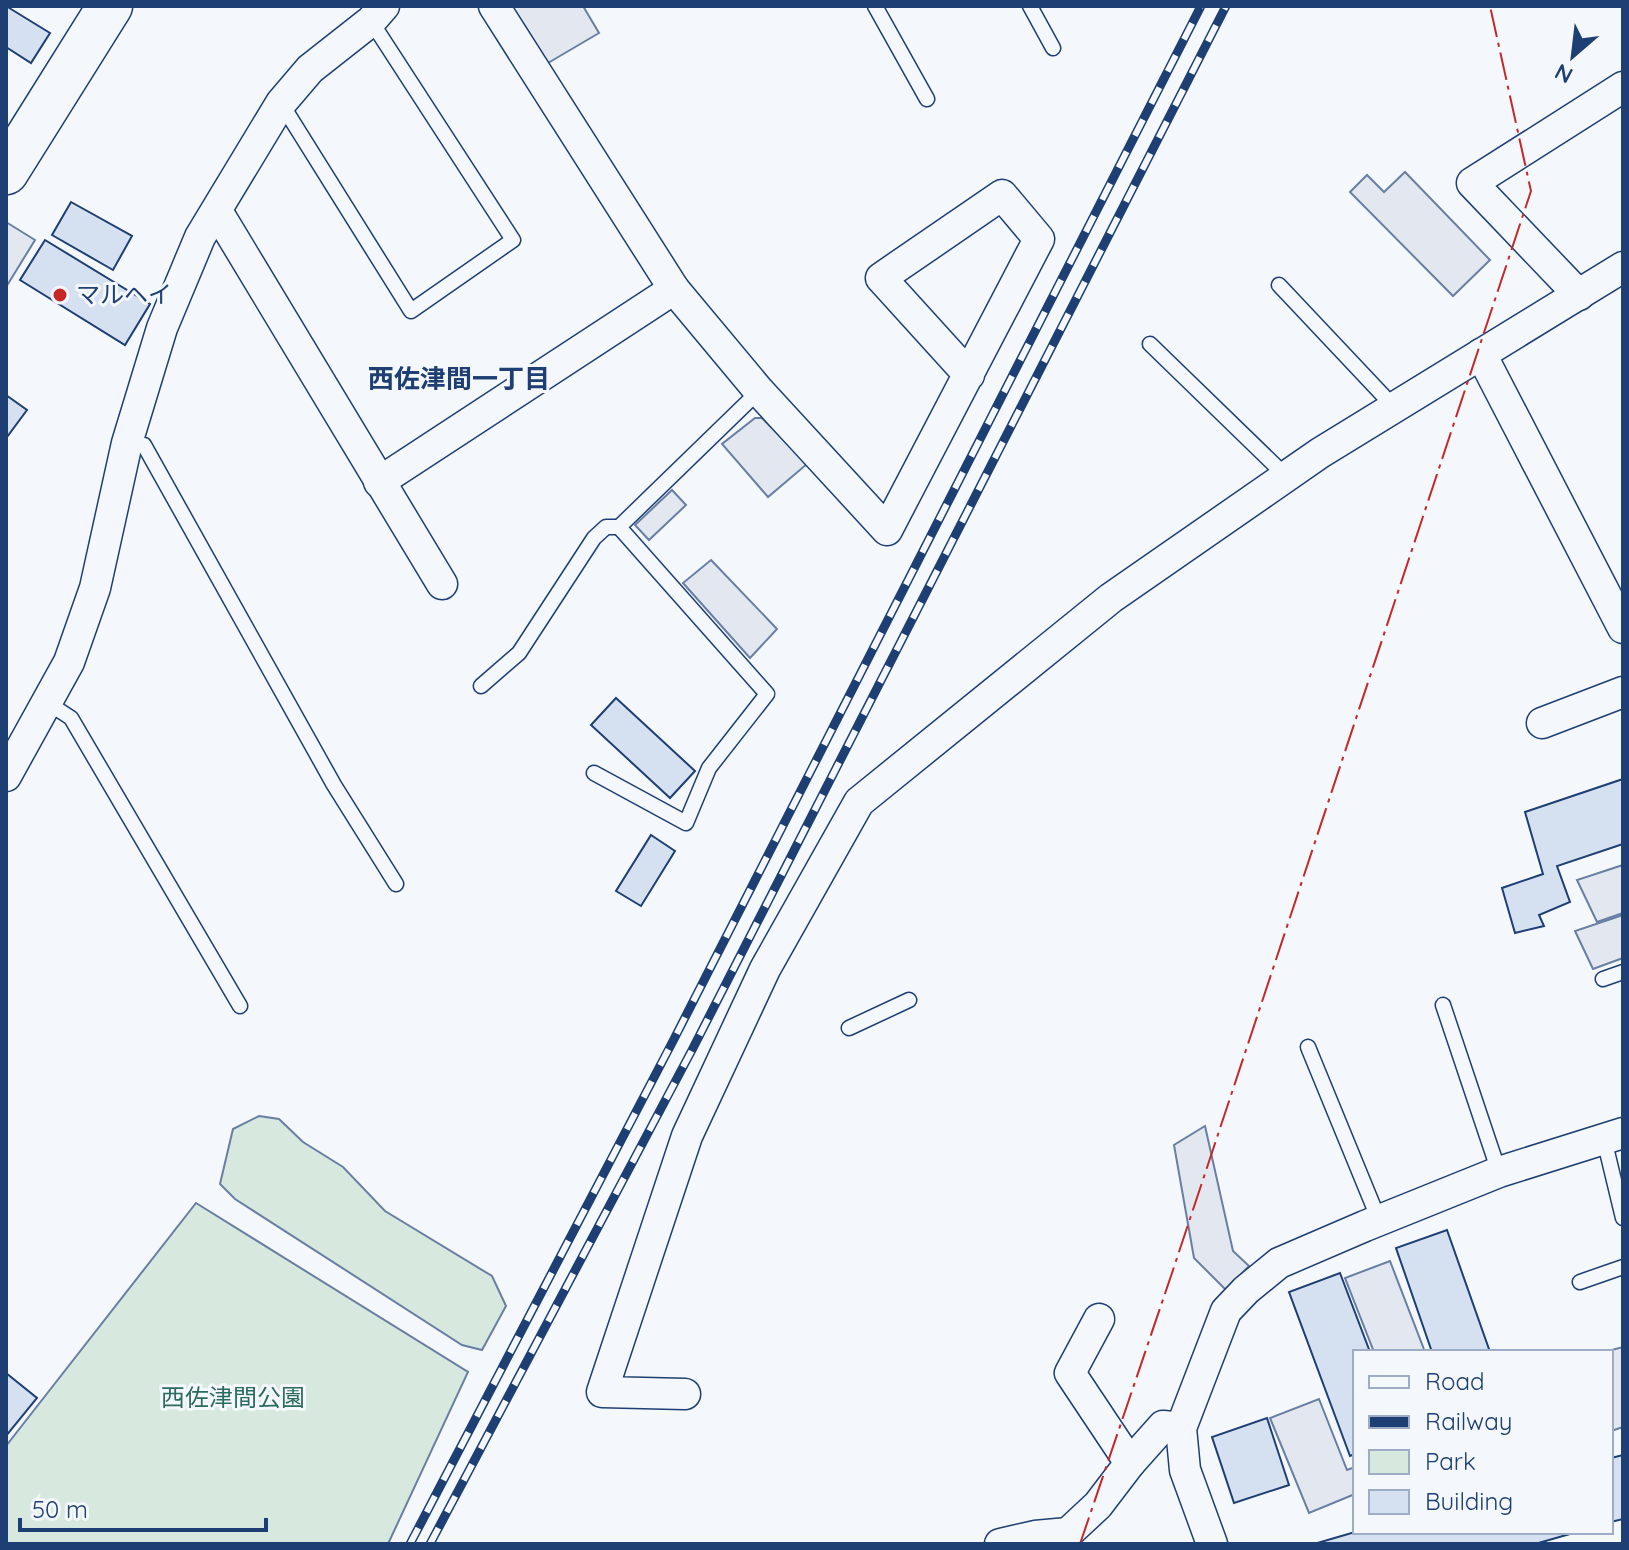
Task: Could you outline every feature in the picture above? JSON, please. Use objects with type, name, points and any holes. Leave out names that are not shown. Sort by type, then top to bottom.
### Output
[{"type":"main road","points":[[6,172],[110,6]]},
{"type":"street","points":[[494,6],[674,289],[759,391],[887,530],[969,375],[1039,239],[1002,195],[881,278],[969,375]]},
{"type":"street","points":[[6,776],[69,662],[95,588],[127,443],[162,328],[200,237],[281,103],[310,69],[378,14]]},
{"type":"street","points":[[1579,295],[1472,183],[1623,87]]},
{"type":"street","points":[[217,211],[442,584]]},
{"type":"street","points":[[685,1394],[602,1392],[687,1136],[765,969],[859,802],[1111,598],[1286,476],[1623,267]]},
{"type":"street","points":[[379,482],[674,289]]},
{"type":"street","points":[[1481,354],[1623,628]]},
{"type":"street","points":[[1542,723],[1623,692]]},
{"type":"street","points":[[1212,1544],[1185,1470],[1181,1428],[1226,1311],[1246,1290],[1279,1263],[1379,1220],[1499,1172],[1614,1136]]},
{"type":"street","points":[[1099,1319],[1070,1373],[1130,1463]]},
{"type":"street","points":[[1000,1544],[1035,1536],[1066,1538],[1098,1505],[1163,1426],[1181,1428]]},
{"type":"lane","points":[[875,6],[927,99]]},
{"type":"lane","points":[[1030,6],[1053,48]]},
{"type":"lane","points":[[281,103],[411,311],[513,240],[378,14]]},
{"type":"lane","points":[[1279,285],[1394,407]]},
{"type":"lane","points":[[1150,344],[1286,476]]},
{"type":"lane","points":[[481,686],[519,653],[594,538],[606,527],[619,527],[759,391]]},
{"type":"lane","points":[[127,443],[144,445],[334,785],[396,884]]},
{"type":"lane","points":[[594,773],[686,823],[709,768],[767,694],[619,527]]},
{"type":"lane","points":[[48,703],[71,718],[240,1006]]},
{"type":"lane","points":[[1603,979],[1623,972]]},
{"type":"lane","points":[[849,1028],[909,1000]]},
{"type":"lane","points":[[1443,1005],[1499,1172]]},
{"type":"lane","points":[[1308,1047],[1379,1220]]},
{"type":"lane","points":[[1614,1136],[1623,1218]]},
{"type":"lane","points":[[1580,1282],[1623,1267]]},
{"type":"green space","points":[[259,1116],[279,1119],[303,1142],[343,1167],[385,1211],[492,1276],[506,1306],[482,1350],[462,1345],[235,1199],[220,1184],[233,1129]]},
{"type":"green space","name":"西佐津間公園","points":[[196,1203],[468,1372],[388,1544],[6,1544],[6,1446]]},
{"type":"shaded area","points":[[512,6],[583,6],[599,33],[548,63]]},
{"type":"shaded area","points":[[1405,172],[1490,260],[1453,296],[1350,192],[1367,175],[1384,192]]},
{"type":"shaded area","points":[[6,222],[35,240],[8,284],[6,282]]},
{"type":"shaded area","points":[[755,418],[762,418],[807,464],[768,497],[722,444]]},
{"type":"shaded area","points":[[672,490],[686,505],[649,540],[635,525]]},
{"type":"shaded area","points":[[711,560],[777,629],[750,658],[683,583]]},
{"type":"shaded area","points":[[1623,865],[1623,913],[1597,922],[1577,880]]},
{"type":"shaded area","points":[[1623,915],[1623,958],[1593,969],[1575,931]]},
{"type":"shaded area","points":[[1205,1126],[1233,1251],[1249,1266],[1226,1290],[1194,1258],[1174,1145]]},
{"type":"shaded area","points":[[1390,1261],[1424,1350],[1373,1350],[1345,1278]]},
{"type":"shaded area","points":[[1623,1347],[1623,1427],[1613,1430],[1613,1350]]},
{"type":"shaded area","points":[[1319,1399],[1347,1470],[1353,1468],[1353,1495],[1309,1513],[1270,1418]]},
{"type":"building","points":[[6,6],[50,33],[31,63],[6,47]]},
{"type":"building","points":[[71,202],[132,236],[113,270],[52,235]]},
{"type":"building","points":[[45,240],[150,304],[125,345],[20,280]]},
{"type":"building","points":[[6,395],[27,410],[7,437],[6,436]]},
{"type":"building","points":[[616,698],[695,771],[670,798],[591,725]]},
{"type":"building","points":[[1623,779],[1623,844],[1557,866],[1570,902],[1539,915],[1544,926],[1515,933],[1502,888],[1543,874],[1525,812]]},
{"type":"building","points":[[651,835],[675,851],[641,906],[616,891]]},
{"type":"building","points":[[1447,1230],[1489,1350],[1431,1350],[1396,1248]]},
{"type":"building","points":[[1340,1273],[1369,1350],[1353,1350],[1353,1455],[1350,1456],[1289,1292]]},
{"type":"building","points":[[6,1373],[37,1398],[6,1436]]},
{"type":"building","points":[[1267,1418],[1289,1485],[1234,1503],[1212,1437]]},
{"type":"building","points":[[1623,1455],[1623,1519],[1613,1522],[1613,1458]]},
{"type":"building","points":[[1353,1533],[1570,1534],[1535,1544],[1314,1544]]},
{"type":"railway","points":[[410,1544],[673,1041],[1201,6]]},
{"type":"railway","points":[[430,1544],[692,1050],[1226,6]]},
{"type":"power","points":[[1080,1544],[1531,191],[1490,6]]},
{"type":"place","name":"マルヘイ","points":[[60,295]]},
{"type":"district","name":"西佐津間一丁目","points":[[459,379]]}]
